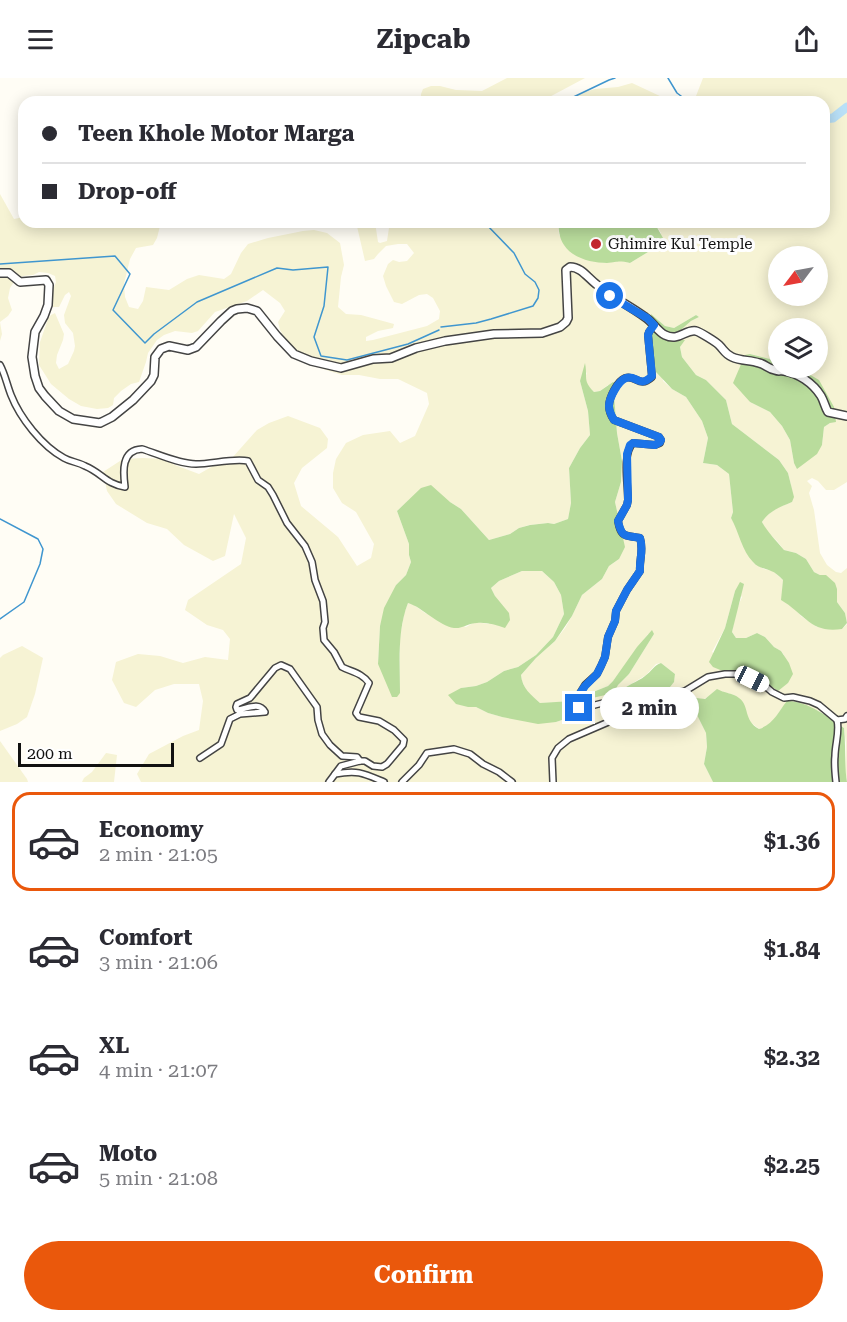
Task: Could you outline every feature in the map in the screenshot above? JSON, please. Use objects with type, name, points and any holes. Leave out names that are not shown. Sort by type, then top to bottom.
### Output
[{"type":"street","points":[[0,273],[9,273],[20,282],[46,280],[50,285],[48,305],[35,332],[32,357],[35,376],[39,388],[59,411],[84,422],[100,423],[112,417],[133,400],[151,381],[154,375],[155,357],[161,349],[169,346],[188,350],[196,347],[221,321],[237,309],[247,308],[257,311],[294,354],[311,361],[341,368],[373,359],[391,358],[446,340],[494,334],[542,333],[560,327],[568,318],[566,270],[570,267],[575,267],[586,274],[610,296],[647,318],[661,333],[670,337],[680,337],[693,331],[697,332],[719,344],[730,357],[743,361],[750,360],[776,371],[786,371],[800,377],[813,385],[828,412],[847,416]]},
{"type":"street","points":[[654,325],[648,335],[652,376],[641,382],[630,377],[624,379],[619,383],[609,405],[614,420],[659,437],[661,440],[655,445],[633,443],[627,454],[628,500],[618,521],[622,533],[627,537],[640,538],[642,542],[640,571],[616,611],[601,666],[575,701],[579,708],[622,698],[655,698],[685,691]]},
{"type":"street","points":[[0,365],[21,416],[33,430],[59,455],[74,463],[84,465],[113,485],[125,488],[124,463],[130,452],[136,449],[193,464],[248,461],[258,480],[268,487],[284,517],[305,546],[312,562],[315,580],[323,601],[324,640],[342,667],[364,677],[369,683],[356,713],[359,717],[379,721],[394,730],[404,740],[403,745],[382,767],[373,766],[365,761],[341,766],[329,782]]},
{"type":"street","points":[[200,758],[221,744],[230,719],[240,714],[264,712],[260,706],[240,710],[236,707],[237,704],[250,698],[275,668],[281,665],[290,669],[317,707],[322,734],[330,745],[342,756],[357,757],[360,761]]},
{"type":"street","points":[[553,782],[552,758],[558,748],[569,739],[634,711],[672,699],[708,678],[725,674],[736,674],[758,682],[784,698],[793,697],[819,705],[837,720],[836,782]]},
{"type":"street","points":[[837,720],[845,719],[847,716]]},
{"type":"street","points":[[402,782],[427,753],[454,749],[470,754],[513,782]]},
{"type":"street","points":[[335,774],[364,773],[384,782]]},
{"type":"shaded area","points":[[507,78],[585,78],[551,96],[421,96],[423,89],[431,86],[482,91]]},
{"type":"shaded area","points":[[703,78],[847,78],[847,482],[834,490],[826,490],[812,478],[807,481],[812,486],[809,493],[814,510],[820,553],[827,565],[836,572],[841,573],[847,568],[847,623],[845,613],[837,602],[837,589],[814,572],[806,559],[784,550],[767,532],[762,522],[777,508],[792,502],[788,473],[779,460],[732,424],[726,400],[706,380],[696,375],[682,357],[680,347],[684,340],[678,340],[675,334],[699,317],[696,315],[674,328],[665,326],[651,314],[663,381],[686,397],[702,421],[708,438],[703,463],[717,465],[729,474],[733,512],[731,518],[749,556],[754,563],[773,571],[783,580],[782,600],[794,607],[801,616],[817,627],[842,629],[847,624],[847,782],[844,728],[825,714],[795,701],[782,708],[766,727],[759,729],[749,721],[734,695],[720,691],[692,705],[706,733],[707,747],[704,764],[713,782],[141,782],[137,774],[149,754],[199,730],[203,701],[199,684],[174,684],[155,690],[136,707],[124,703],[112,680],[116,662],[138,654],[160,656],[183,663],[205,657],[228,660],[230,639],[223,630],[207,625],[185,610],[188,600],[241,564],[246,538],[234,514],[225,556],[213,561],[184,545],[167,529],[147,523],[116,504],[107,491],[103,472],[123,459],[143,458],[166,459],[199,474],[232,458],[257,430],[288,416],[320,428],[328,439],[327,448],[302,468],[294,483],[301,506],[338,537],[357,566],[371,558],[374,544],[356,512],[342,503],[333,488],[336,459],[346,443],[363,435],[390,431],[400,443],[415,436],[429,404],[427,393],[398,379],[342,375],[323,369],[294,354],[278,322],[285,311],[280,303],[263,290],[247,301],[215,312],[198,331],[192,333],[175,331],[157,340],[148,353],[139,382],[121,391],[114,398],[113,405],[97,409],[81,406],[51,384],[39,365],[40,342],[48,319],[55,313],[64,334],[57,355],[56,363],[59,369],[68,364],[74,351],[73,333],[65,323],[64,315],[71,296],[69,292],[59,307],[52,307],[51,295],[56,282],[55,276],[39,272],[23,276],[14,282],[8,298],[12,310],[0,322],[0,194],[14,219],[18,218],[18,228],[160,228],[153,245],[136,248],[130,259],[124,284],[125,297],[129,307],[138,309],[143,301],[146,287],[169,290],[199,275],[224,279],[231,274],[248,244],[303,231],[314,230],[327,233],[340,243],[344,265],[338,307],[346,314],[361,315],[394,324],[393,328],[378,331],[366,337],[366,341],[427,326],[439,319],[440,311],[433,298],[427,294],[419,295],[402,304],[394,302],[383,276],[388,264],[393,260],[407,261],[414,253],[407,244],[398,244],[386,246],[374,259],[365,261],[357,228],[376,228],[380,243],[387,241],[389,228],[558,228],[559,235],[587,260],[607,263],[619,260],[630,263],[653,249],[661,233],[658,228],[830,228],[830,96],[696,96]],"holes":[[[768,318],[828,318],[828,378],[809,378],[830,423],[824,427],[822,445],[794,463],[790,440],[782,426],[770,412],[750,402],[743,392],[750,354],[768,358]],[[587,372],[585,379],[587,385],[594,392],[608,385],[614,395],[622,461],[621,482],[615,502],[621,532],[619,559],[609,566],[602,579],[582,595],[565,628],[521,675],[527,692],[540,703],[577,702],[565,719],[556,722],[502,717],[476,707],[468,707],[461,688],[487,682],[504,671],[518,667],[536,655],[553,637],[564,614],[561,595],[554,582],[542,571],[522,571],[499,581],[491,588],[495,596],[489,624],[475,622],[466,627],[425,613],[408,603],[400,637],[400,693],[378,664],[380,626],[396,585],[406,575],[411,562],[409,544],[397,511],[410,499],[450,502],[461,509],[489,540],[529,525],[554,524],[568,519],[571,503],[569,468],[590,435],[588,411],[580,381]],[[735,591],[742,597],[736,611],[732,632],[736,638],[746,638],[757,633],[781,651],[784,655],[788,683],[781,687],[760,680],[754,675],[739,672],[712,652],[725,628]],[[648,634],[654,634],[614,693],[593,692],[608,686],[613,681]],[[661,663],[675,674],[670,687],[621,693],[623,689],[646,675],[656,664]]]},
{"type":"shaded area","points":[[632,83],[660,96],[574,96],[595,89]]},
{"type":"shaded area","points":[[22,646],[43,658],[35,694],[27,717],[0,731],[0,658]]},
{"type":"shaded area","points":[[0,741],[27,779],[28,782],[0,782]]},
{"type":"shaded area","points":[[106,753],[117,755],[114,782],[82,782],[92,772]]},
{"type":"green space","points":[[559,228],[657,228],[663,238],[653,249],[630,263],[620,261],[607,263],[583,259],[572,253],[564,245]]},
{"type":"green space","points":[[651,314],[665,326],[674,328],[696,315],[699,317],[676,334],[678,340],[685,340],[680,347],[682,357],[696,375],[706,380],[726,400],[732,424],[779,460],[788,473],[794,497],[792,502],[771,512],[762,522],[784,550],[806,559],[814,572],[826,575],[835,583],[837,602],[845,613],[847,623],[842,629],[823,629],[809,622],[781,600],[783,580],[774,572],[759,567],[749,558],[731,518],[733,512],[729,474],[717,465],[703,463],[708,438],[702,421],[686,397],[672,389],[656,372],[650,335]]},
{"type":"green space","points":[[745,355],[768,358],[768,378],[816,378],[819,380],[834,407],[836,422],[824,427],[822,445],[817,454],[797,469],[790,440],[782,426],[770,412],[750,402],[733,383]]},
{"type":"green space","points":[[585,363],[587,382],[594,392],[600,391],[613,382],[617,385],[614,395],[622,461],[621,482],[615,502],[625,547],[619,559],[609,566],[602,579],[582,595],[572,616],[555,641],[521,675],[525,687],[540,703],[588,700],[585,708],[575,721],[565,719],[538,724],[502,717],[476,707],[456,704],[448,695],[461,688],[487,682],[504,671],[518,667],[536,655],[553,637],[564,614],[561,595],[554,582],[542,571],[522,571],[499,581],[491,588],[509,613],[510,620],[505,628],[480,623],[460,628],[448,627],[408,603],[401,636],[400,693],[397,697],[392,697],[378,664],[380,626],[384,608],[396,585],[406,575],[411,562],[409,544],[397,511],[421,488],[431,485],[461,509],[489,540],[530,525],[554,524],[568,519],[571,503],[569,468],[590,435],[588,411],[580,381]]},
{"type":"green space","points":[[740,582],[744,584],[732,632],[736,638],[746,638],[757,633],[781,651],[793,674],[788,683],[778,691],[754,675],[739,672],[730,674],[713,667],[709,662],[725,628],[735,591]]},
{"type":"green space","points":[[652,630],[654,634],[614,693],[588,699],[593,692],[608,686],[613,681]]},
{"type":"green space","points":[[661,663],[675,674],[674,682],[670,687],[620,693],[625,688]]},
{"type":"green space","points":[[717,689],[739,698],[745,705],[751,721],[759,729],[772,721],[787,701],[810,707],[844,728],[847,782],[713,782],[704,764],[707,747],[706,733],[692,705],[696,698],[705,699]]},
{"type":"waterway","points":[[576,96],[615,78]]},
{"type":"waterway","points":[[668,78],[681,96]]},
{"type":"waterway","points":[[830,118],[847,107]]},
{"type":"waterway","points":[[441,327],[491,319],[533,306],[538,298],[539,290],[535,282],[525,274],[514,253],[490,228]]},
{"type":"waterway","points":[[0,264],[115,256],[130,274],[113,310],[145,343],[197,302],[277,268],[293,270],[328,267],[324,306],[314,337],[321,356],[347,360],[408,344],[439,330]]},
{"type":"waterway","points":[[0,519],[38,539],[43,549],[40,564],[24,602],[0,619]]},
{"type":"place","name":"Ghimire Kul Temple","points":[[596,244]]},
{"type":"route","points":[[579,708],[575,701],[601,666],[616,611],[640,571],[642,542],[640,538],[627,537],[622,533],[618,521],[628,500],[628,448],[637,442],[655,445],[661,440],[659,437],[611,417],[609,405],[619,383],[627,377],[644,382],[652,376],[648,335],[654,325],[647,318],[610,296]]}]
